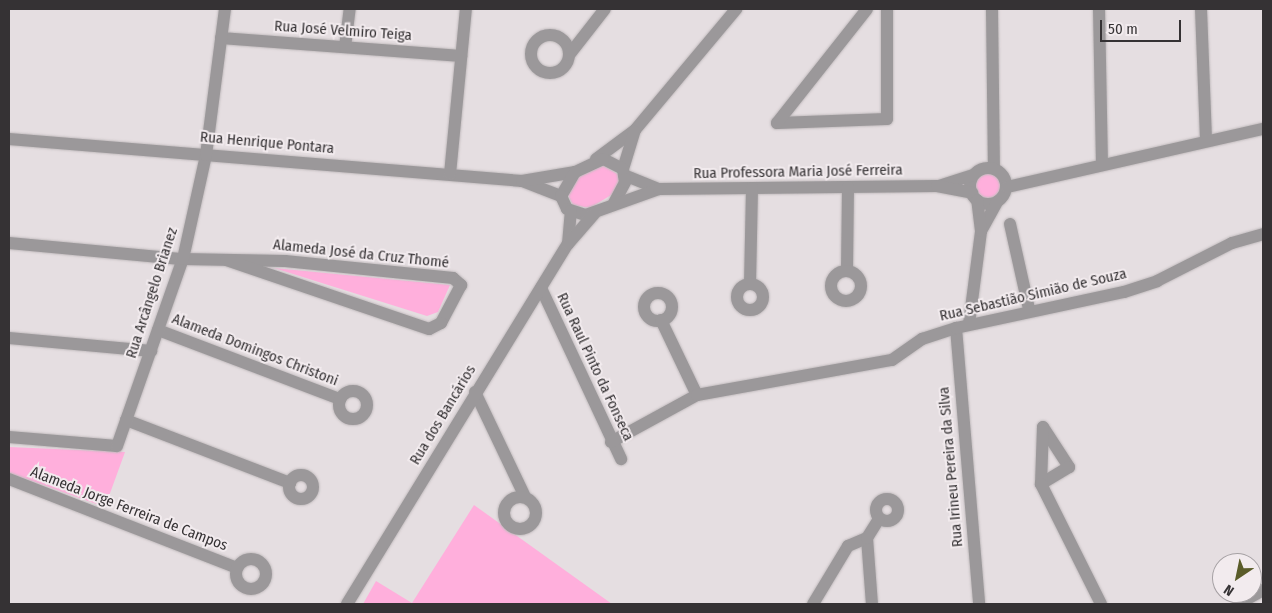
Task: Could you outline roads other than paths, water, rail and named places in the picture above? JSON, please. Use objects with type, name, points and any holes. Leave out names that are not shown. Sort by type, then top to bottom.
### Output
[{"type":"street","name":"Rua Arcângelo Brianez","points":[[9,437],[117,446],[183,259],[206,155],[224,9]]},
{"type":"street","points":[[345,47],[350,9]]},
{"type":"street","points":[[450,174],[466,9]]},
{"type":"street","points":[[569,55],[605,9]]},
{"type":"street","points":[[635,130],[614,203],[594,214],[571,211],[561,196],[575,172],[635,130],[736,9]]},
{"type":"street","points":[[867,9],[777,123],[887,119],[887,9]]},
{"type":"street","points":[[992,9],[994,168]]},
{"type":"street","points":[[1098,9],[1102,163]]},
{"type":"street","points":[[1201,9],[1206,139]]},
{"type":"street","name":"Rua José Velmiro Teiga","points":[[221,38],[461,56]]},
{"type":"street","points":[[981,231],[1007,187],[1206,139],[1263,129]]},
{"type":"street","name":"Rua Henrique Pontara","points":[[9,139],[522,181],[575,172]]},
{"type":"street","points":[[596,159],[624,172]]},
{"type":"street","points":[[969,324],[981,231],[974,197],[973,175],[982,168],[994,168],[1004,175],[1007,187]]},
{"type":"street","name":"Rua Professora Maria José Ferreira","points":[[624,172],[659,190]]},
{"type":"street","name":"Rua Professora Maria José Ferreira","points":[[614,203],[659,190],[937,186],[973,175]]},
{"type":"street","name":"Rua Henrique Pontara","points":[[522,181],[561,196]]},
{"type":"street","name":"Rua Professora Maria José Ferreira","points":[[937,186],[974,197]]},
{"type":"street","points":[[847,270],[848,187]]},
{"type":"street","points":[[750,284],[752,188]]},
{"type":"street","points":[[974,197],[997,202]]},
{"type":"street","name":"Rua dos Bancários","points":[[568,244],[571,211]]},
{"type":"street","name":"Rua dos Bancários","points":[[346,604],[568,244],[594,214]]},
{"type":"street","points":[[1010,224],[1029,309]]},
{"type":"street","name":"Rua Sebastião Simião de Souza","points":[[612,442],[697,395],[892,360],[922,339],[969,324],[1029,309],[1124,292],[1157,281],[1232,243],[1263,234]]},
{"type":"street","name":"Alameda José da Cruz Thomé","points":[[9,243],[183,259],[226,260],[416,273],[453,278],[461,285],[441,323],[429,329],[226,260]]},
{"type":"street","name":"Rua Raul Pinto da Fonseca","points":[[541,288],[620,459]]},
{"type":"street","points":[[661,320],[697,395]]},
{"type":"street","name":"Rua Irineu Pereira da Silva","points":[[956,328],[979,604]]},
{"type":"street","name":"Alameda Domingos Christoni","points":[[158,330],[340,399]]},
{"type":"street","points":[[9,338],[151,350]]},
{"type":"street","points":[[475,392],[526,497]]},
{"type":"street","points":[[126,420],[290,483]]},
{"type":"street","name":"Alameda Jorge Ferreira de Campos","points":[[9,479],[237,568]]},
{"type":"street","points":[[1041,484],[1101,604]]},
{"type":"street","points":[[813,604],[848,546],[867,538],[880,519]]},
{"type":"street","points":[[867,538],[872,604]]},
{"type":"street","points":[[1238,604],[1263,590]]}]
